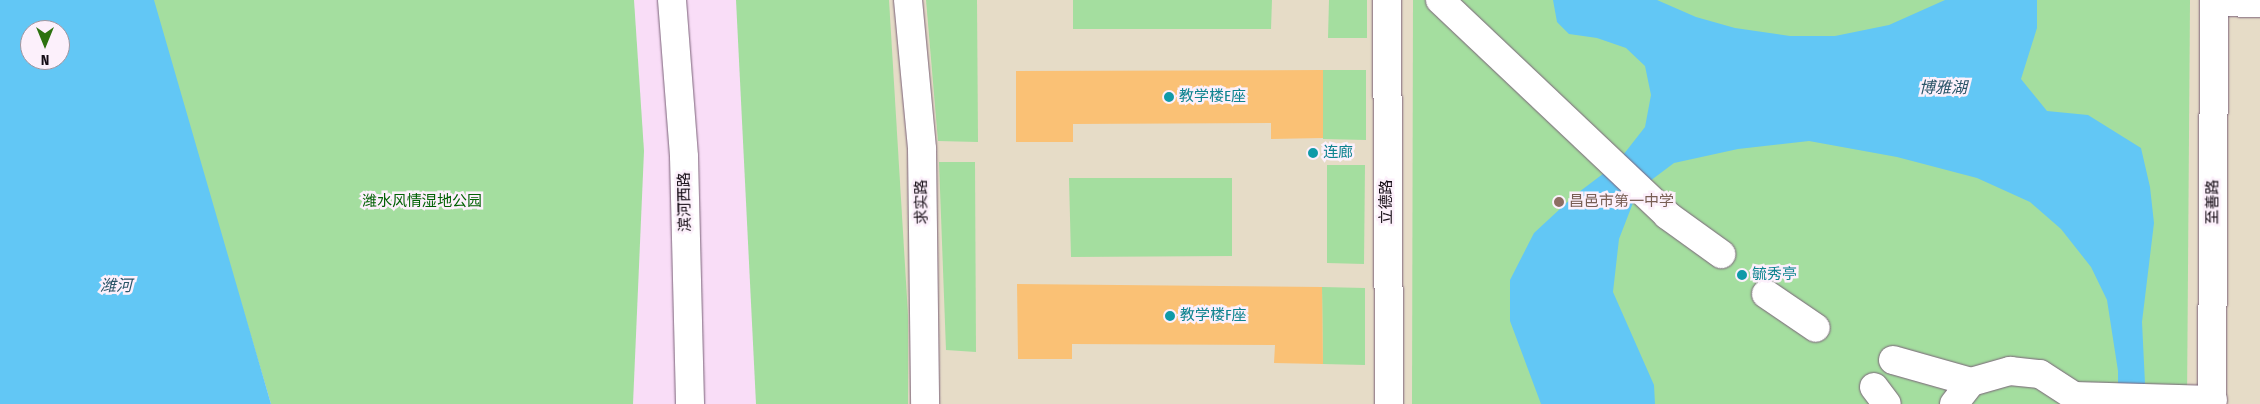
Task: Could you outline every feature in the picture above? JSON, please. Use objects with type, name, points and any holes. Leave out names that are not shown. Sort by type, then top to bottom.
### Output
[{"type":"street","name":"滨河西路","points":[[672,0],[684,157],[690,404]]},
{"type":"street","name":"求实路","points":[[908,0],[922,149],[925,404]]},
{"type":"street","name":"立德路","points":[[1387,0],[1389,404]]},
{"type":"street","points":[[1440,0],[1667,215],[1721,254]]},
{"type":"street","points":[[2214,1],[2260,3]]},
{"type":"street","name":"至善路","points":[[2212,402],[2214,1]]},
{"type":"street","points":[[1766,294],[1816,328]]},
{"type":"street","points":[[1893,360],[1971,382],[2010,372],[2040,374],[2074,396],[2212,402]]},
{"type":"street","points":[[1954,404],[1971,382]]},
{"type":"shaded area","name":"昌邑市第一中学","points":[[849,0],[2260,0],[2260,404],[869,404]]},
{"type":"green space","name":"潍水风情湿地公园","points":[[151,0],[634,0],[644,151],[633,404],[271,404]]},
{"type":"green space","points":[[736,0],[889,0],[908,315],[908,404],[756,404]]},
{"type":"green space","points":[[926,0],[977,0],[978,142],[938,141]]},
{"type":"green space","points":[[1073,0],[1272,0],[1271,29],[1073,29]]},
{"type":"green space","points":[[1329,0],[1367,0],[1367,38],[1328,38]]},
{"type":"green space","points":[[1413,0],[2190,0],[2187,404],[1412,404]]},
{"type":"green space","points":[[1323,70],[1366,70],[1366,140],[1323,139]]},
{"type":"green space","points":[[939,162],[975,162],[976,352],[946,350]]},
{"type":"green space","points":[[1327,165],[1365,165],[1364,264],[1327,263]]},
{"type":"green space","points":[[1069,178],[1232,178],[1232,256],[1071,257]]},
{"type":"green space","points":[[1322,287],[1365,288],[1365,365],[1323,364]]},
{"type":"water","name":"潍河","points":[[0,0],[154,0],[271,404],[0,404]]},
{"type":"water","name":"博雅湖","points":[[1553,0],[1657,0],[1696,17],[1735,28],[1790,36],[1835,36],[1889,25],[1945,0],[2037,0],[2037,28],[2021,79],[2047,111],[2088,115],[2141,148],[2150,187],[2154,223],[2142,322],[2146,404],[2118,404],[2118,371],[2107,300],[2091,267],[2061,229],[2030,202],[1977,178],[1897,157],[1809,141],[1738,149],[1674,163],[1638,190],[1619,239],[1613,292],[1654,385],[1655,404],[1541,404],[1510,321],[1510,280],[1534,233],[1575,195],[1616,164],[1645,127],[1651,95],[1645,66],[1626,48],[1597,38],[1569,34],[1557,22]]},
{"type":"building","name":"教学楼E座","points":[[1323,70],[1323,138],[1271,139],[1271,123],[1073,124],[1073,142],[1016,142],[1016,71]]},
{"type":"building","name":"教学楼F座","points":[[1017,284],[1322,287],[1323,364],[1274,363],[1275,345],[1072,344],[1072,359],[1018,359]]},
{"type":"place","name":"教学楼E座","points":[[1169,97]]},
{"type":"place","name":"连廊","points":[[1313,153]]},
{"type":"place","name":"昌邑市第一中学","points":[[1559,202]]},
{"type":"place","name":"毓秀亭","points":[[1742,275]]},
{"type":"place","name":"教学楼F座","points":[[1170,316]]}]
